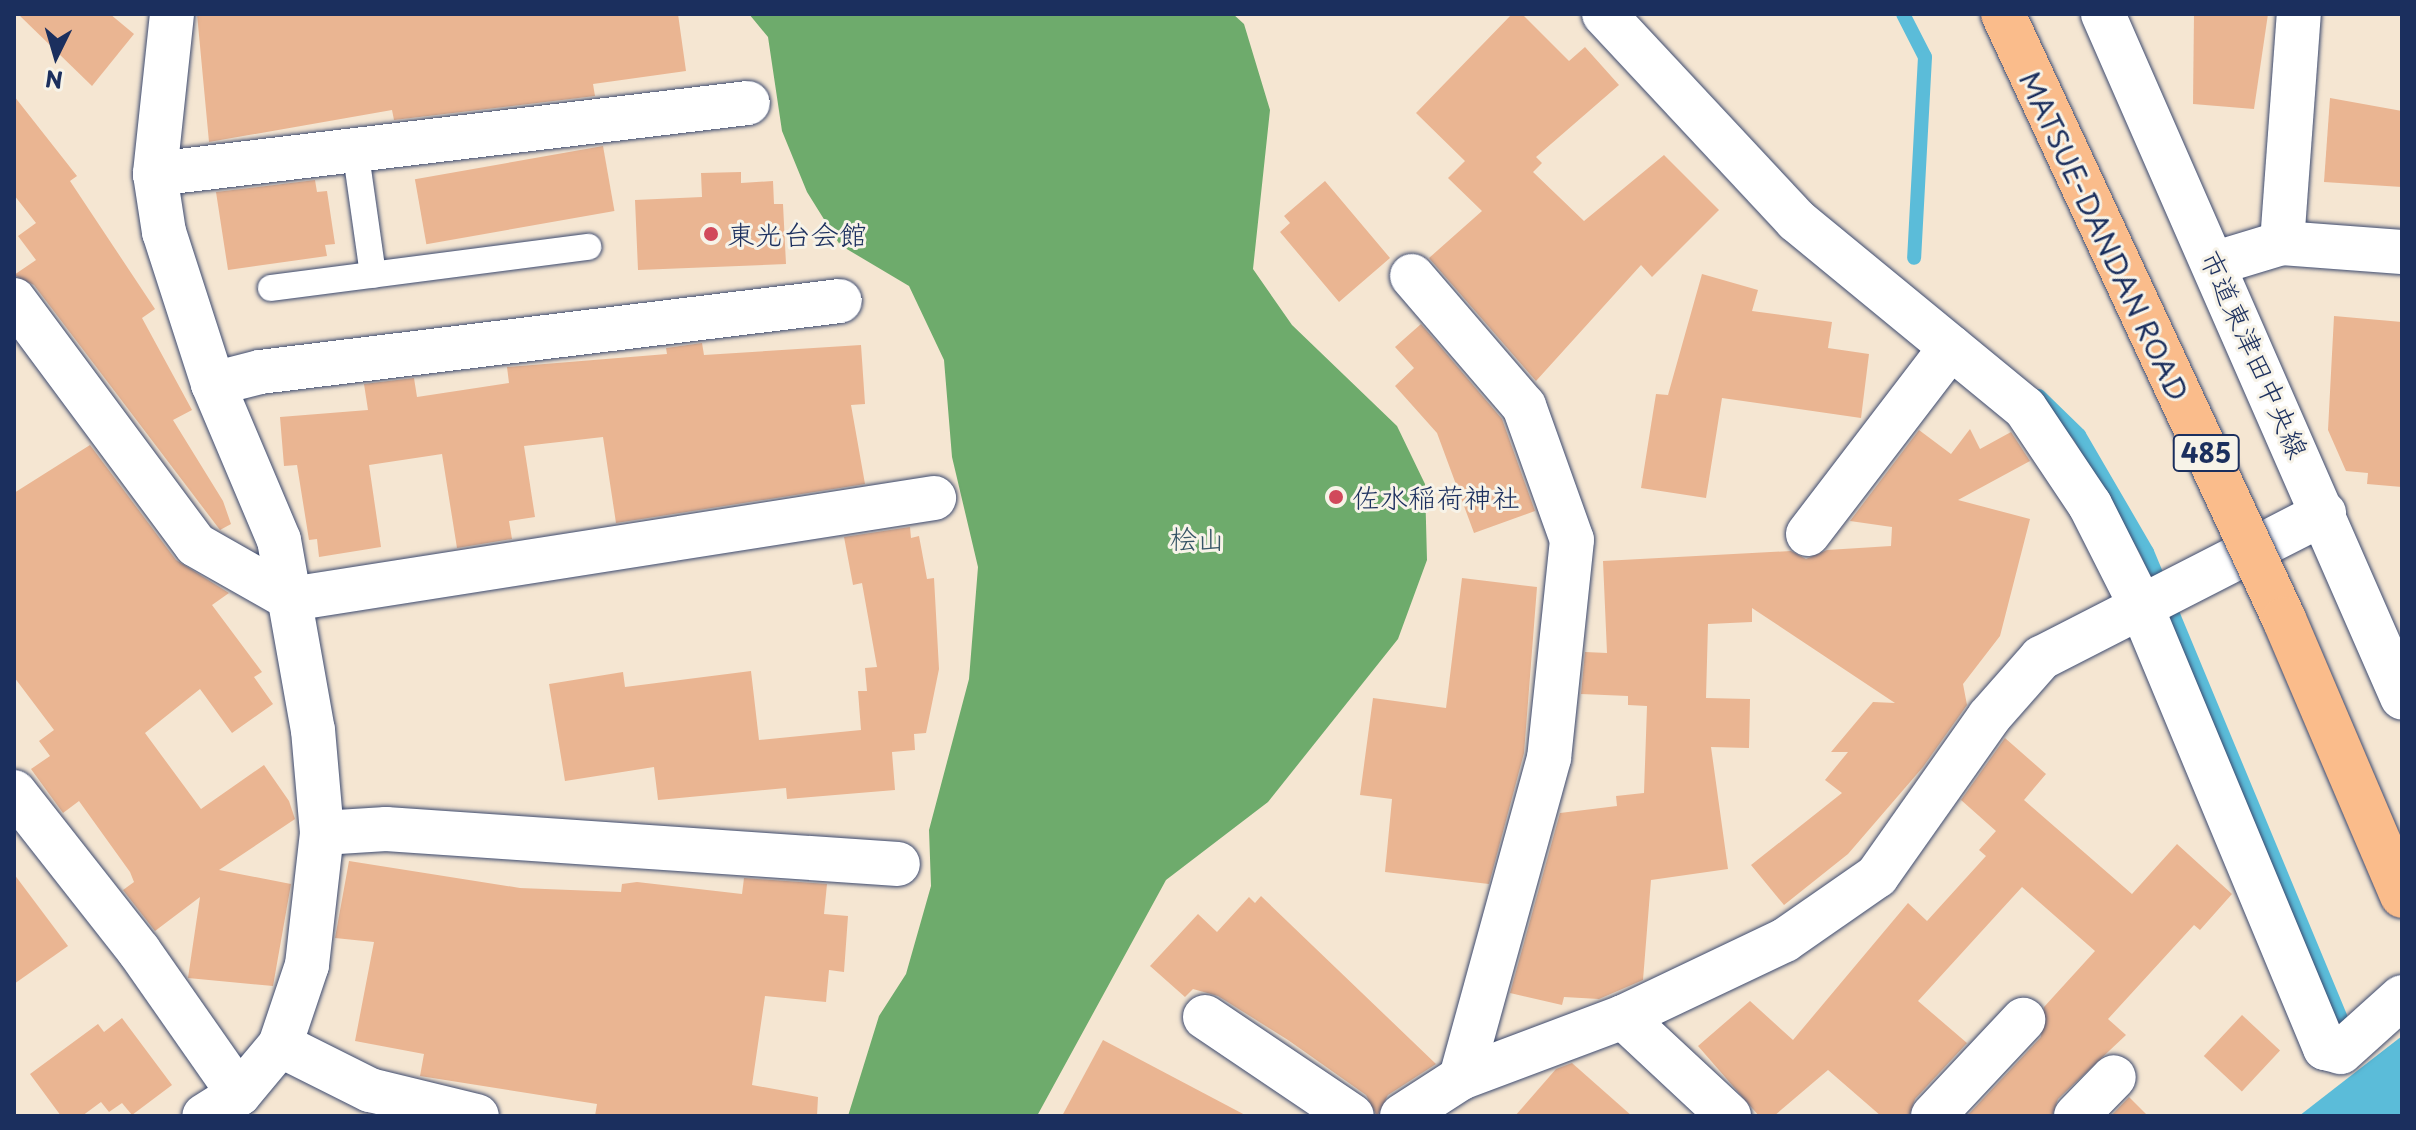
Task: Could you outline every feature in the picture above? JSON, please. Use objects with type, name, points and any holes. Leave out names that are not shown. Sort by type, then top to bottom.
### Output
[{"type":"highway","name":"MATSUE-DANDAN ROAD","points":[[2003,14],[2284,619],[2402,896]]},
{"type":"street","points":[[14,792],[222,1105],[280,1045],[307,965],[322,833],[291,599],[279,540],[213,384],[183,301],[155,174],[172,14]]},
{"type":"street","points":[[1604,14],[1796,220],[2025,408],[2090,505],[2141,606],[2325,1048],[2341,1052],[2402,997]]},
{"type":"street","name":"市道東津田中央線","points":[[2103,14],[2216,263],[2402,697]]},
{"type":"street","points":[[2282,243],[2299,14]]},
{"type":"street","points":[[155,174],[748,103]]},
{"type":"street","points":[[2216,263],[2282,243],[2402,252]]},
{"type":"street","points":[[1412,276],[1524,406],[1572,540],[1549,758],[1461,1078]]},
{"type":"street","points":[[14,300],[196,545],[291,599],[934,498]]},
{"type":"street","points":[[213,384],[260,372],[840,301]]},
{"type":"street","points":[[1808,534],[1951,347]]},
{"type":"street","points":[[1402,1116],[1461,1078],[1623,1017],[1785,940],[1877,876],[1989,717],[2041,658],[2324,513]]},
{"type":"street","points":[[322,833],[386,829],[898,864]]},
{"type":"street","points":[[1205,1017],[1352,1116]]},
{"type":"street","points":[[1623,1017],[1729,1116]]},
{"type":"street","points":[[1933,1116],[2023,1020]]},
{"type":"street","points":[[280,1045],[370,1090],[477,1116]]},
{"type":"street","points":[[2076,1116],[2114,1077]]},
{"type":"lane","points":[[355,148],[373,275]]},
{"type":"lane","points":[[271,288],[588,247]]},
{"type":"green space","name":"桧山","points":[[749,14],[1233,14],[1244,24],[1270,110],[1253,269],[1292,325],[1397,426],[1425,484],[1427,560],[1398,639],[1268,802],[1166,880],[1037,1116],[848,1116],[879,1016],[906,974],[931,886],[929,830],[969,679],[978,567],[952,457],[944,360],[909,286],[840,245],[807,192],[782,131],[768,37]]},
{"type":"water","points":[[2402,1036],[2402,1116],[2299,1116],[2317,1102]]},
{"type":"building","points":[[18,14],[110,14],[134,34],[92,86]]},
{"type":"building","points":[[197,14],[678,14],[686,71],[593,84],[595,96],[394,120],[392,110],[209,142]]},
{"type":"building","points":[[1512,14],[1522,14],[1569,61],[1585,47],[1619,85],[1536,157],[1542,163],[1533,172],[1584,221],[1664,155],[1719,210],[1652,277],[1641,265],[1536,381],[1429,258],[1482,211],[1448,178],[1465,161],[1416,113]]},
{"type":"building","points":[[2194,14],[2268,14],[2254,109],[2193,104]]},
{"type":"building","points":[[14,96],[77,176],[70,181],[155,309],[142,318],[192,410],[173,420],[223,501],[231,524],[220,530],[34,285],[14,275],[36,260],[18,236],[36,223],[14,195]]},
{"type":"building","points":[[2330,98],[2402,111],[2402,187],[2324,182]]},
{"type":"building","points":[[603,146],[614,211],[426,244],[415,179]]},
{"type":"building","name":"東光台会館","points":[[741,172],[741,183],[773,181],[774,204],[783,204],[786,264],[638,270],[635,200],[702,197],[701,173]]},
{"type":"building","points":[[315,180],[317,192],[327,191],[335,244],[325,245],[327,256],[228,270],[216,192]]},
{"type":"building","points":[[1325,181],[1390,258],[1339,302],[1280,232],[1290,223],[1284,216]]},
{"type":"building","points":[[1702,274],[1758,290],[1752,311],[1832,322],[1828,348],[1869,354],[1861,418],[1722,398],[1706,498],[1641,488],[1656,394],[1668,395]]},
{"type":"building","points":[[2334,316],[2402,322],[2402,487],[2367,484],[2368,473],[2346,471],[2328,430]]},
{"type":"building","points":[[1421,324],[1502,419],[1535,511],[1474,533],[1437,433],[1395,386],[1414,368],[1395,347]]},
{"type":"building","points":[[702,343],[704,355],[861,345],[865,404],[851,405],[865,484],[616,523],[603,437],[524,446],[535,517],[509,521],[512,539],[457,548],[442,454],[369,465],[381,547],[319,557],[317,539],[309,540],[297,465],[284,466],[280,417],[368,410],[364,384],[414,378],[417,397],[509,383],[507,367],[667,354],[666,348]]},
{"type":"building","points":[[1970,429],[1980,449],[2011,432],[2030,461],[1958,500],[2030,519],[2000,636],[1963,684],[1967,705],[1923,767],[1848,854],[1784,905],[1751,865],[1842,793],[1825,780],[1848,752],[1831,752],[1873,702],[1895,703],[1752,608],[1752,622],[1708,624],[1706,698],[1750,699],[1749,748],[1711,747],[1728,869],[1651,880],[1643,980],[1599,999],[1564,997],[1562,1005],[1510,993],[1560,813],[1617,806],[1616,796],[1644,793],[1647,706],[1628,705],[1628,696],[1581,694],[1585,652],[1607,653],[1603,561],[1791,551],[1806,559],[1827,550],[1891,546],[1892,527],[1850,521],[1919,430],[1951,454]]},
{"type":"building","points":[[90,445],[176,560],[229,593],[212,605],[262,672],[254,677],[273,704],[232,733],[200,689],[145,733],[201,809],[264,765],[289,801],[295,819],[219,870],[291,884],[273,986],[188,978],[200,897],[155,931],[123,890],[134,882],[130,872],[79,801],[63,813],[31,769],[50,756],[39,741],[54,730],[14,677],[14,493]]},
{"type":"building","points":[[910,527],[911,538],[919,536],[927,579],[934,578],[939,669],[926,733],[914,734],[915,750],[892,752],[895,790],[787,799],[786,788],[658,800],[654,767],[565,781],[549,684],[623,672],[625,687],[751,671],[759,740],[861,730],[858,691],[867,691],[865,668],[877,667],[862,583],[853,585],[844,537]]},
{"type":"building","points":[[1462,578],[1537,587],[1524,753],[1489,884],[1385,872],[1392,799],[1360,795],[1373,698],[1446,708]]},
{"type":"building","points":[[2005,738],[2046,774],[2024,800],[2132,894],[2177,844],[2232,894],[2200,930],[2194,925],[2108,1019],[2126,1035],[2058,1099],[2052,1116],[1967,1116],[2041,1037],[2044,1007],[2095,951],[2022,887],[1918,1001],[1967,1043],[1915,1099],[1909,1116],[1881,1116],[1828,1070],[1774,1116],[1759,1116],[1698,1046],[1750,1001],[1793,1040],[1908,903],[1927,921],[1986,856],[1979,850],[1996,831],[1961,800]]},
{"type":"building","points":[[349,861],[520,888],[621,892],[622,884],[637,882],[742,894],[744,878],[827,884],[824,914],[848,916],[844,972],[829,970],[826,1002],[765,996],[752,1085],[818,1097],[817,1116],[595,1116],[597,1104],[420,1076],[424,1054],[355,1041],[374,942],[335,938]]},
{"type":"building","points":[[14,874],[68,946],[14,984]]},
{"type":"building","points":[[1261,896],[1436,1064],[1388,1095],[1377,1116],[1366,1095],[1288,1040],[1218,996],[1193,989],[1185,997],[1150,966],[1198,914],[1217,932],[1249,897],[1255,903]]},
{"type":"building","points":[[2242,1015],[2280,1050],[2242,1091],[2204,1056]]},
{"type":"building","points":[[122,1018],[172,1085],[132,1115],[122,1103],[109,1112],[101,1102],[82,1116],[61,1116],[30,1074],[98,1024],[104,1032]]},
{"type":"building","points":[[1103,1040],[1247,1116],[1062,1116]]},
{"type":"building","points":[[1572,1063],[1632,1116],[1515,1116],[1556,1069]]},
{"type":"building","points":[[2129,1097],[2148,1116],[2111,1116]]},
{"type":"waterway","points":[[1903,14],[1925,57],[1914,258]]},
{"type":"waterway","points":[[2039,396],[2079,435],[2147,552],[2340,1016]]},
{"type":"place","name":"東光台会館","points":[[711,234]]},
{"type":"place","name":"佐水稲荷神社","points":[[1336,497]]}]
